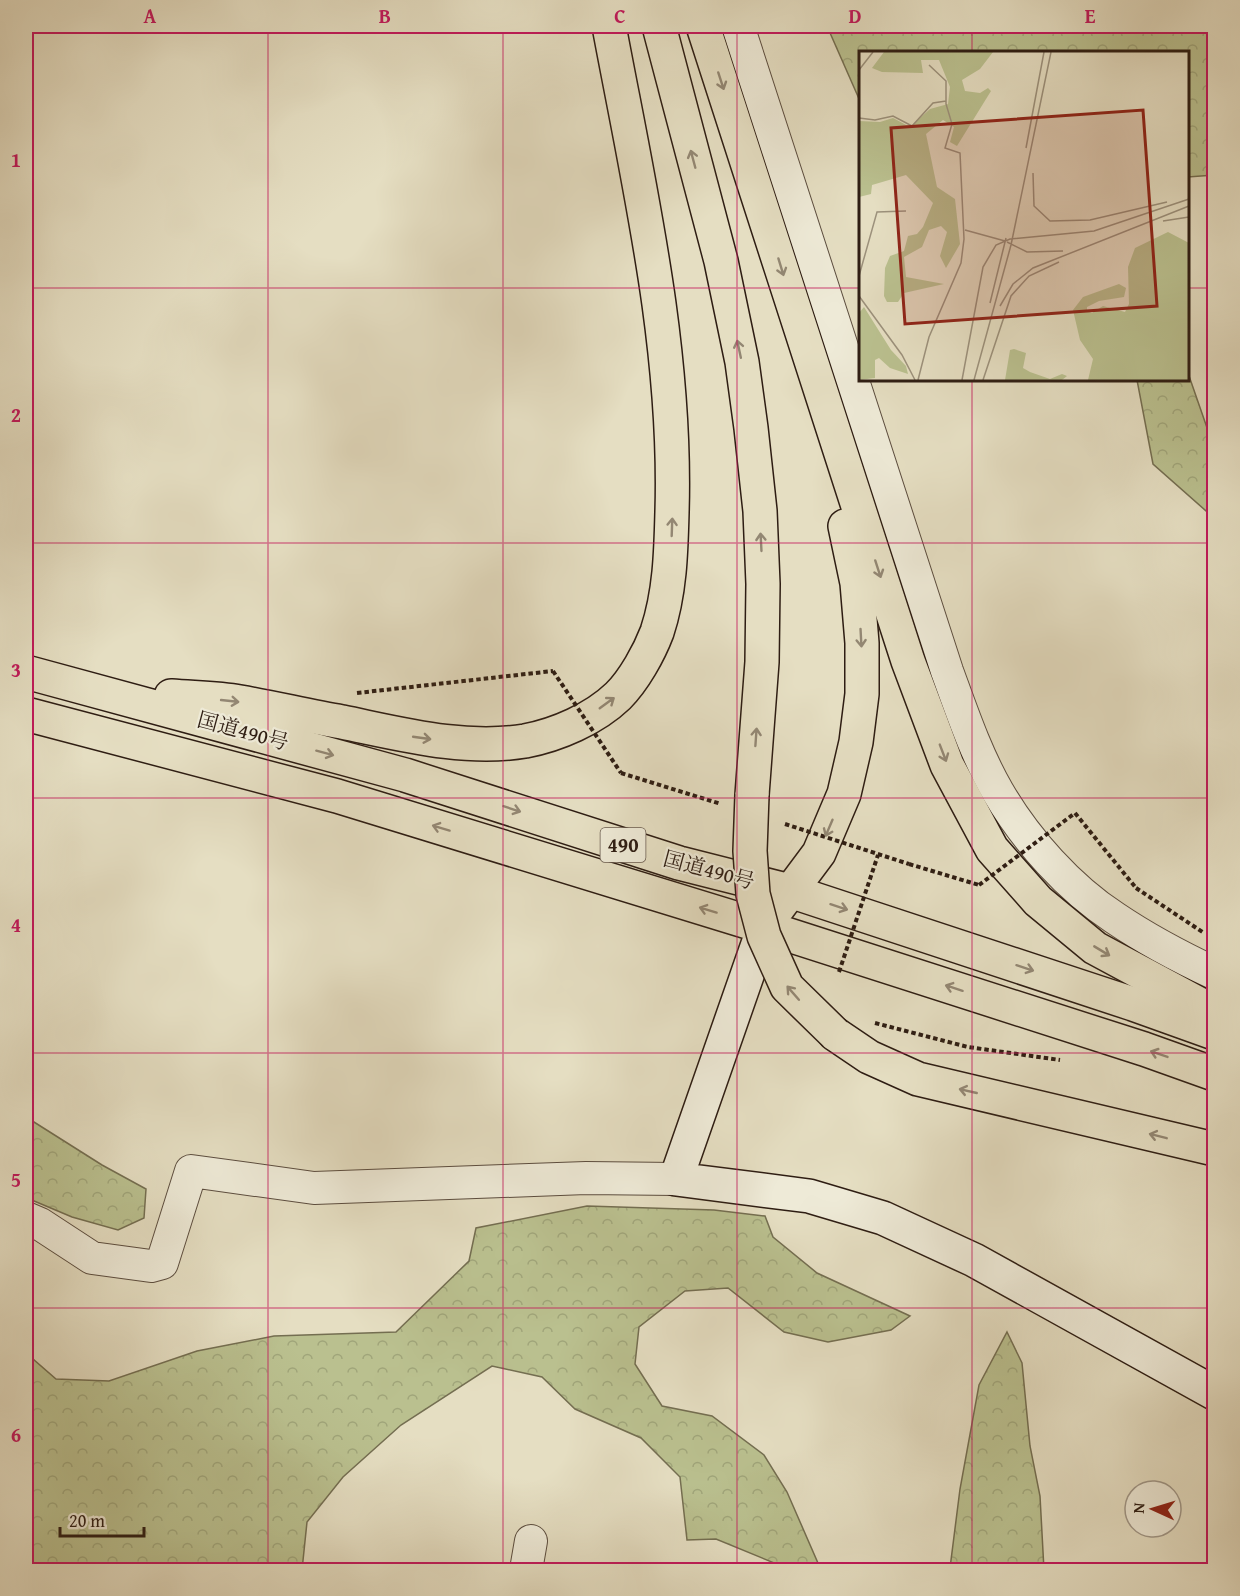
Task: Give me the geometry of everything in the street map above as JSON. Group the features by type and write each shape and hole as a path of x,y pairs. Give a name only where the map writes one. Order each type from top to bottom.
{"highway":[{"path":"88,689 237,702 418,737 501,744 556,732 589,717 617,696 636,671 656,634 666,600 671,553 673,474 669,382 654,269 609,26"},
{"path":"658,26 720,261 742,362 751,428 760,511 763,584 762,662 741,801 750,850 753,894 764,936 787,987 834,1034 868,1057 918,1079 1215,1149"},
{"path":"703,26 908,661 947,765 992,849 1038,901 1095,948 1215,1012"},
{"path":"764,927 819,853 844,794 856,742 862,694 862,644 857,583 802,334"},
{"name":"国道490号","path":"26,672 405,775 679,863 790,891 1122,1000 1215,1033"},
{"name":"国道490号","path":"26,714 337,796 764,927 1215,1074"}],"street":[{"path":"738,26 946,671 975,747 998,792 1030,840 1068,879 1114,918 1175,954 1215,973"},
{"path":"676,1179 764,927"},
{"path":"26,1218 40,1224 92,1258 151,1266 162,1263 191,1171 314,1188 586,1178 676,1179 809,1196 883,1218 974,1260 1215,1393"}],"path":[{"path":"356,693 553,670 621,773 741,801"},
{"path":"774,821 979,885 1075,813 1136,888 1205,933"},
{"path":"837,982 878,855"},
{"path":"866,1020 968,1047 1060,1060"}],"green space":[{"path":"827,26 1214,26 1214,175 1189,177 1189,51 859,51 859,99"},
{"path":"1189,376 1214,445 1214,518 1153,464 1137,381 1189,381"},
{"path":"26,1117 102,1165 146,1189 144,1218 118,1230 72,1217 27,1198 26,1200"},
{"path":"587,1206 714,1210 765,1216 773,1237 817,1273 910,1316 891,1330 828,1342 784,1332 728,1288 685,1291 639,1327 635,1364 662,1406 712,1416 764,1455 787,1492 821,1570 785,1570 784,1567 716,1539 687,1540 680,1477 641,1438 575,1409 542,1377 492,1366 401,1425 343,1477 307,1522 302,1570 26,1570 26,1353 56,1379 109,1381 197,1351 274,1336 396,1332 469,1261 476,1228"},
{"path":"1007,1332 1022,1363 1030,1446 1040,1496 1044,1570 929,1570 950,1568 960,1489 979,1385"}]}
